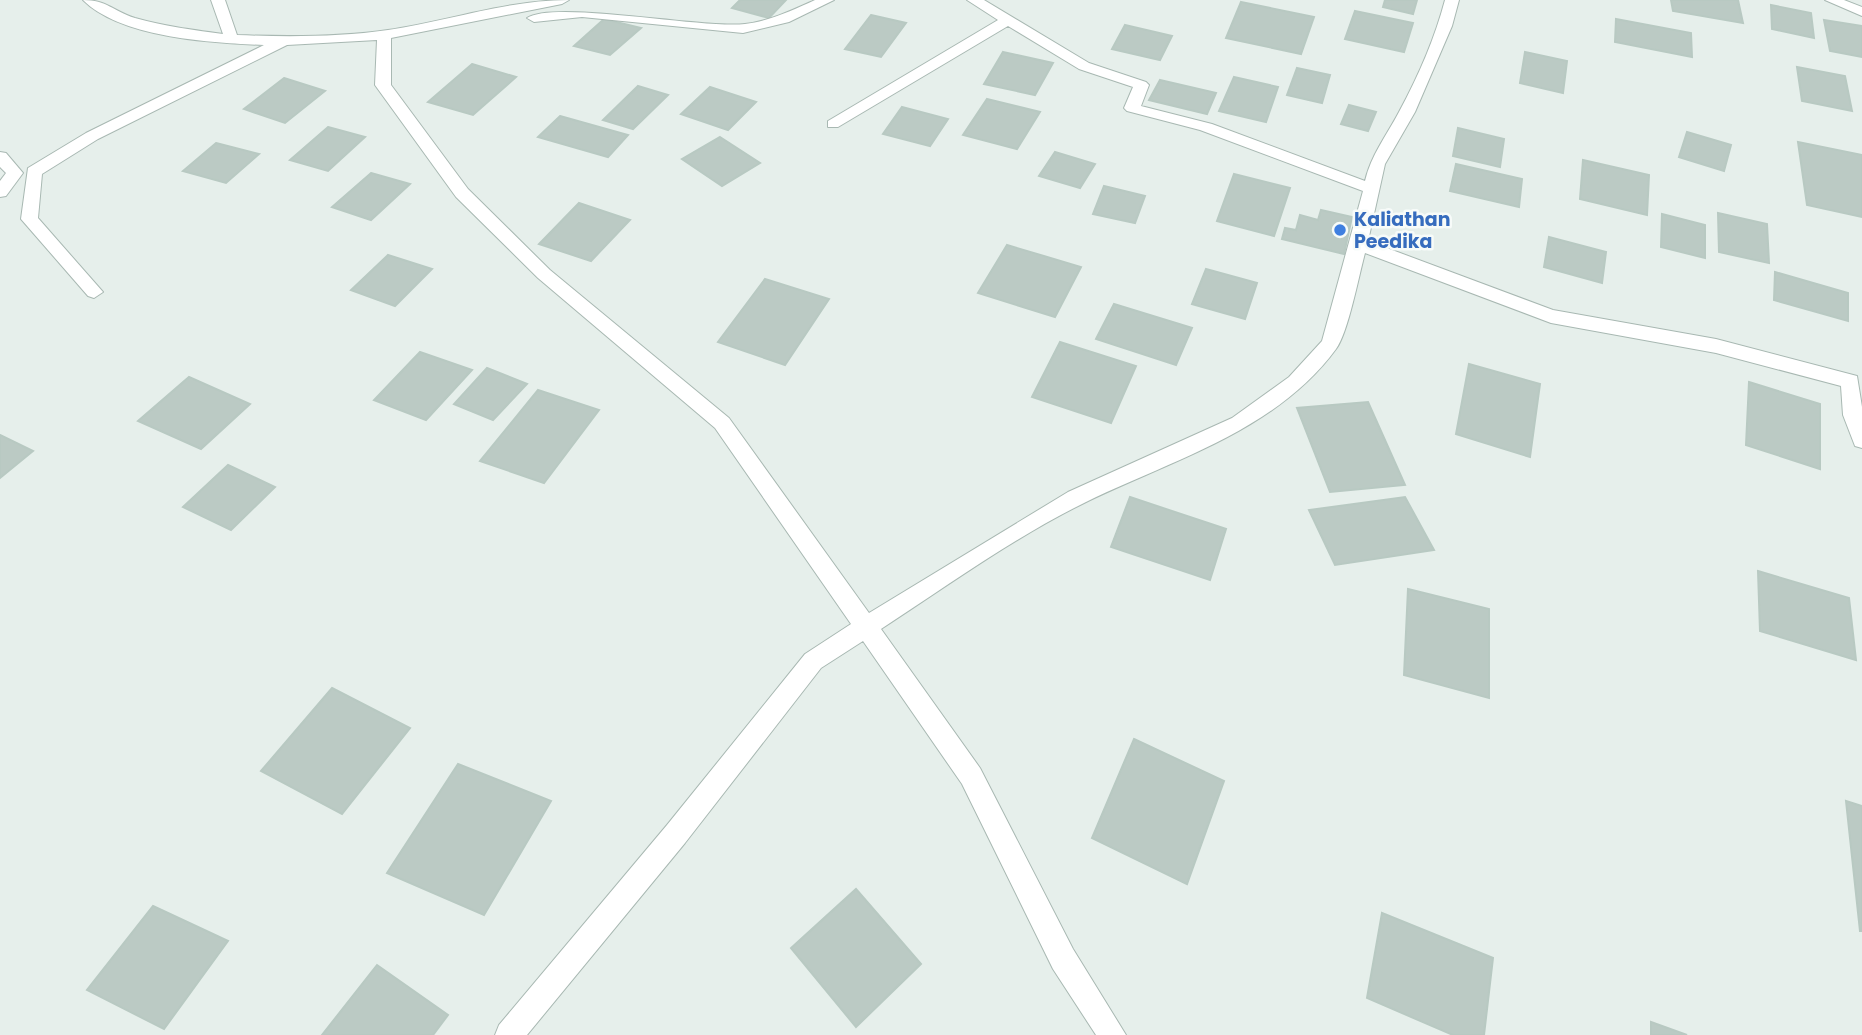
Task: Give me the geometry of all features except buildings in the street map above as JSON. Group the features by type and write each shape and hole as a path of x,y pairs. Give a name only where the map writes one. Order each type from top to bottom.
{"street":[{"path":"90,0 123,19 172,32 285,40 384,35 582,13 743,29 784,19 827,0"},
{"path":"218,0 231,37"},
{"path":"384,35 562,0"},
{"path":"974,0 1084,66 1140,85 1132,108 1206,127 1372,189"},
{"path":"509,1035 676,834 813,661 921,588 1075,498 1239,423 1296,382 1329,344 1359,244 1377,164 1407,112 1445,26 1452,0"},
{"path":"1832,0 1862,12"},
{"path":"833,124 1007,21"},
{"path":"384,35 383,85 462,193 544,274 722,423 971,776 1063,959 1112,1035"},
{"path":"94,292 29,219 34,172 92,136 285,40"},
{"path":"0,156 15,173 0,192"},
{"path":"1359,244 1551,316 1716,346 1850,381 1853,415 1862,440"}],"place":[{"name":"Kaliathan Peedika","path":"1340,230"}]}
